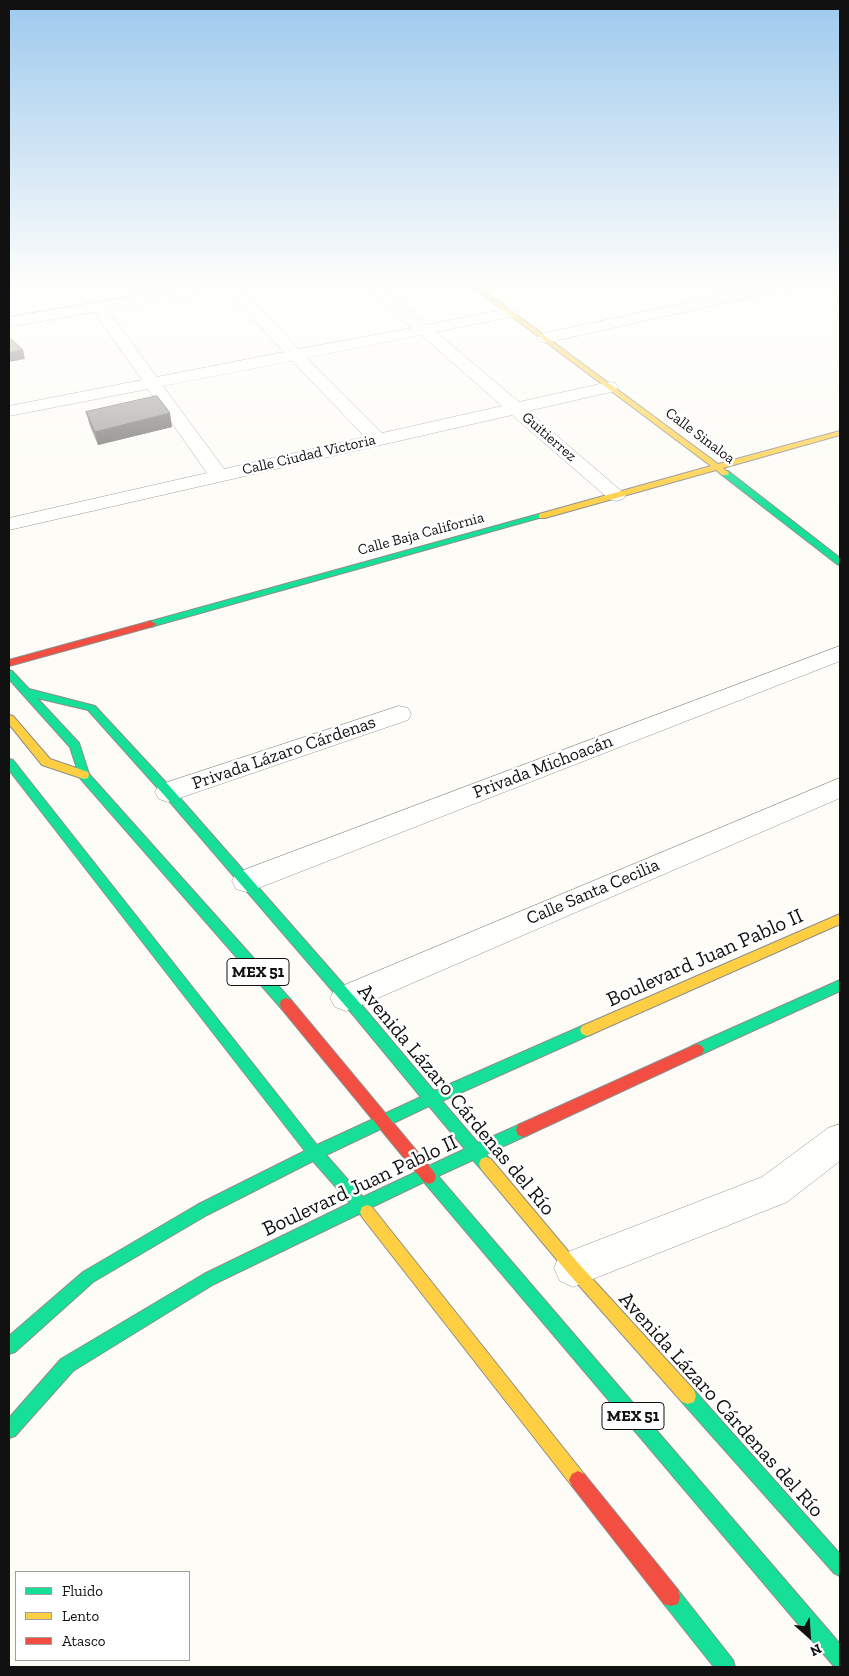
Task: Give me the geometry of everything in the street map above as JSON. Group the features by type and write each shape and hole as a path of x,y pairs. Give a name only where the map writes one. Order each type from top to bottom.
{"street":[{"path":"136,360 219,476"},
{"path":"9,411 275,360"},
{"path":"301,360 378,440"},
{"name":"Guitierrez","path":"460,360 616,495"},
{"name":"Calle Sinaloa","path":"574,360 840,562"},
{"name":"Calle Ciudad Victoria","path":"9,524 609,387"},
{"name":"Calle Baja California","path":"9,663 840,432"},
{"name":"Privada Michoacán","path":"246,881 840,653"},
{"name":"MEX 51","path":"9,673 75,746 84,775 292,1011 426,1174 840,1658"},
{"name":"Avenida Lázaro Cárdenas del Río","path":"24,691 91,708 246,881 573,1268 840,1567"},
{"name":"Privada Lázaro Cárdenas","path":"168,792 399,714"},
{"name":"MEX 51","path":"9,718 46,762 84,775"},
{"path":"9,763 315,1153 361,1206 726,1667"},
{"name":"Calle Santa Cecilia","path":"346,998 840,787"},
{"name":"Boulevard Juan Pablo II","path":"9,1346 88,1277 202,1210 315,1153 432,1099 840,919"},
{"name":"Boulevard Juan Pablo II","path":"9,1430 66,1365 209,1279 426,1174 840,985"},
{"path":"573,1268 774,1190 840,1140"}],"building":[{"path":"157,396 170,413 95,432 86,412"}],"traffic: fast":[{"path":"725,473 840,562"},
{"path":"151,624 542,516"},
{"path":"9,673 75,746 84,775 286,1004"},
{"path":"24,691 91,708 168,792 360,1013 486,1164"},
{"path":"9,763 315,1153 367,1212"},
{"path":"697,1050 840,985"},
{"path":"9,1346 88,1277 202,1210 315,1153 587,1030"},
{"path":"9,1430 67,1365 209,1279 426,1174 523,1130"},
{"path":"429,1177 840,1658"},
{"path":"688,1396 840,1567"},
{"path":"671,1597 726,1667"}],"traffic: slow":[{"path":"574,360 725,473"},
{"path":"542,516 840,433"},
{"path":"9,718 46,762 84,775"},
{"path":"587,1030 840,919"},
{"path":"486,1164 573,1268 688,1396"},
{"path":"367,1212 578,1480"}],"traffic: jam":[{"path":"9,663 151,624"},
{"path":"286,1004 429,1177"},
{"path":"523,1130 697,1050"},
{"path":"578,1480 671,1597"}]}
